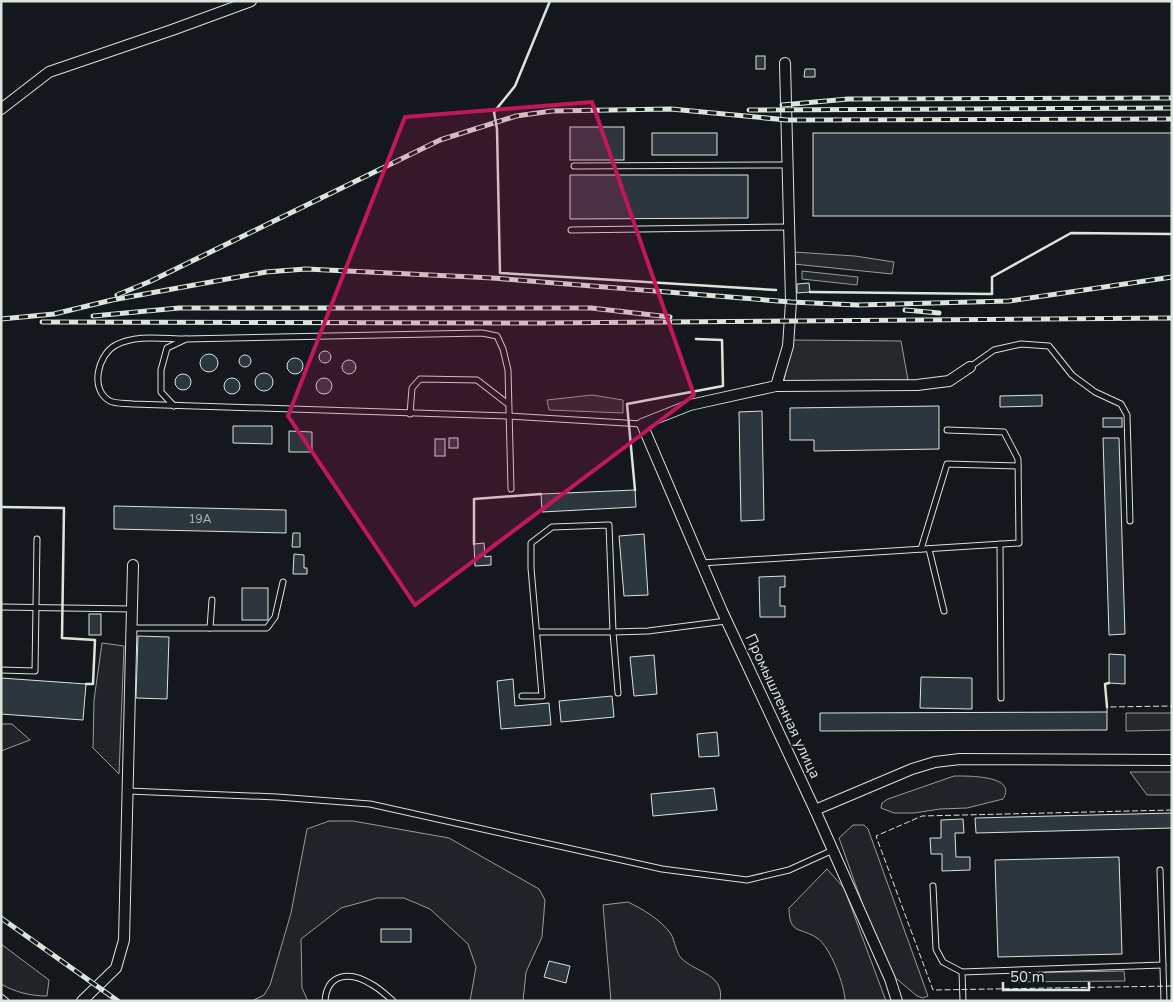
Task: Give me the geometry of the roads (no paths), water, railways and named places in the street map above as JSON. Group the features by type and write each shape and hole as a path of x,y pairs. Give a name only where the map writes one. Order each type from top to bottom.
{"street":[{"path":"1,109 49,72 251,1"},
{"path":"776,386 788,346 791,302 785,63"},
{"path":"642,424 690,405 776,386 917,385 949,381 970,367"},
{"name":"Промышленная улица","path":"642,424 726,621 815,810 890,979 897,1001"},
{"path":"82,1001 116,968 124,940 133,565"},
{"path":"815,810 912,769 935,762 960,759 1172,760"}],"lane":[{"path":"574,166 788,165"},
{"path":"572,230 789,227"},
{"path":"511,490 508,416 508,370 503,349 497,336 482,333 186,339 146,338 127,340 114,346 106,353 98,372 101,393 110,401 174,406 508,416 642,424"},
{"path":"174,406 161,392 161,370 167,348 186,339"},
{"path":"970,367 994,350 1021,344 1049,346 1072,375 1095,392 1121,404 1127,415 1130,521"},
{"path":"410,414 412,388 420,379 477,380 508,404"},
{"path":"701,563 1019,543 1018,458 1004,432 947,430"},
{"path":"921,549 947,464 1018,466"},
{"path":"522,696 542,696 531,568 531,543 552,526 609,525 613,632 618,692"},
{"path":"1,670 35,671 37,539"},
{"path":"1000,544 1001,698"},
{"path":"929,548 944,611"},
{"path":"132,628 267,628 275,617 283,582"},
{"path":"210,628 212,600"},
{"path":"1,607 132,609"},
{"path":"537,632 648,631 726,621"},
{"path":"128,791 277,797 370,804 662,869 747,880 789,870 833,850"},
{"path":"1160,870 1164,1001"},
{"path":"933,886 936,949 943,962 962,972 1163,965"},
{"path":"962,972 963,1001"},
{"path":"324,1001 325,991 331,981 338,978 355,976 371,984 393,1001"},
{"path":"1,997 6,1001"}],"railway":[{"path":"782,105 848,99 1172,98"},
{"path":"749,110 1172,108"},
{"path":"117,295 151,281 440,140 516,116 552,111 671,109 787,120 1172,119"},
{"path":"1,319 54,314 112,300 266,272 306,269 493,278 791,302 858,305 1009,301 1172,277"},
{"path":"93,316 179,308 591,308 670,317"},
{"path":"905,310 939,313"},
{"path":"42,322 538,323 1172,318"},
{"path":"1,918 118,1001"}]}
